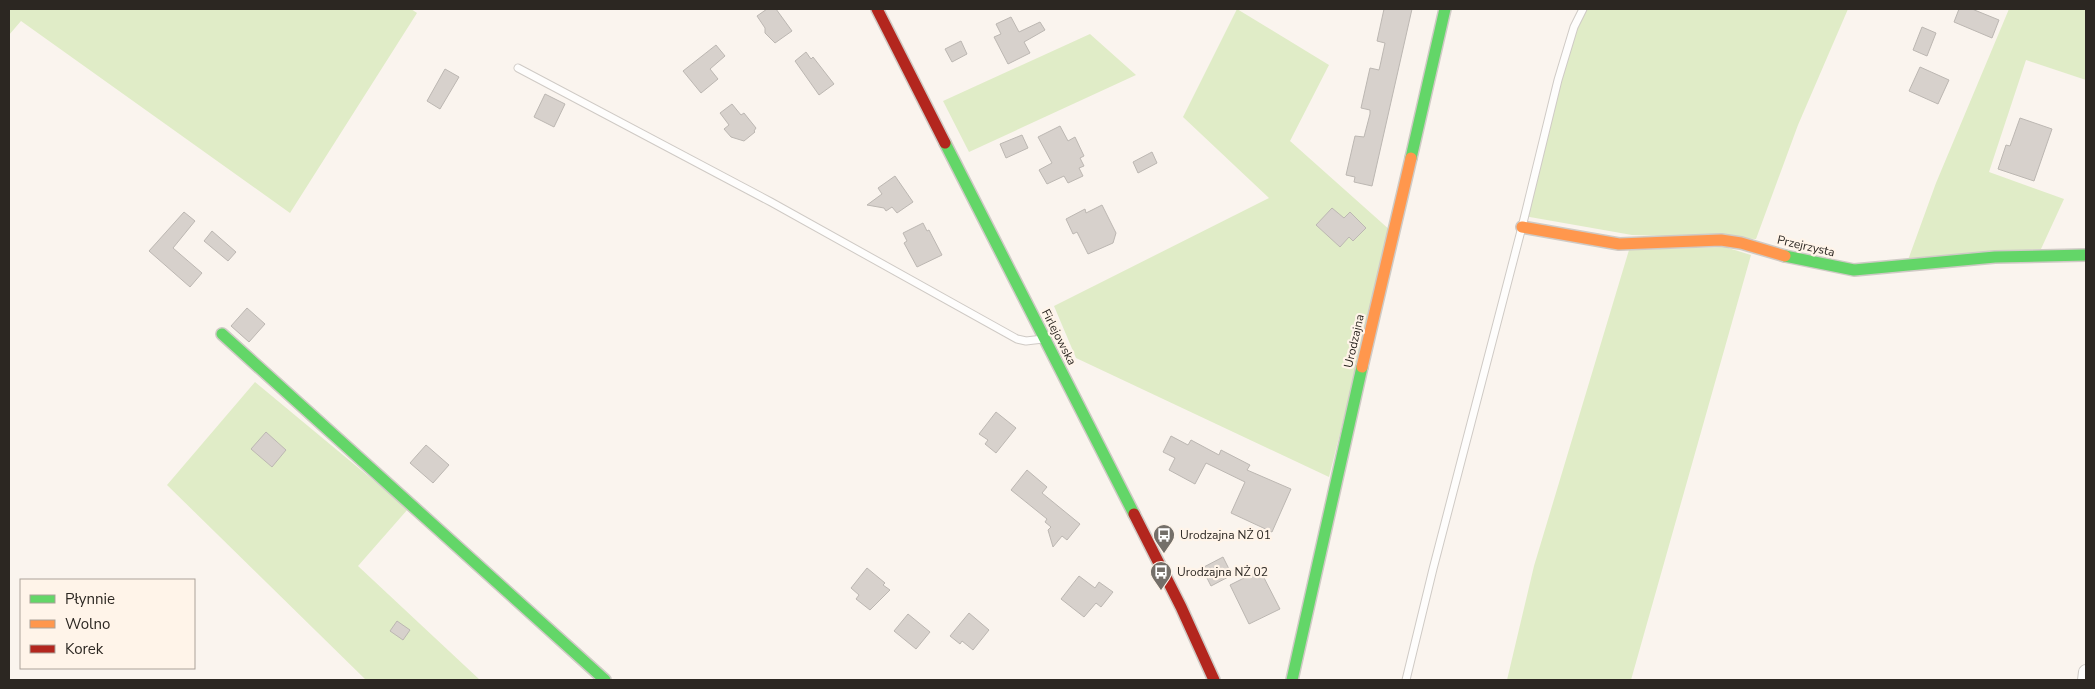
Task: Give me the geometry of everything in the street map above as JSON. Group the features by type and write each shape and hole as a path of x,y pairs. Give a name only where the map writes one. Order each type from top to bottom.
{"street":[{"name":"Firlejowska","path":"877,9 1181,607 1214,680"},
{"name":"Urodzajna","path":"1292,680 1310,598 1328,532 1338,472 1445,9"},
{"name":"Przejrzysta","path":"1522,227 1619,244 1721,240 1741,243 1794,259 1854,270 1995,258 2086,255"},
{"path":"222,334 605,680"},
{"path":"2084,680 2086,672"}],"lane":[{"path":"1406,680 1435,559 1522,227 1558,80 1574,27 1583,9"},
{"path":"518,68 772,202 1017,339 1035,341 1045,339"}],"green space":[{"path":"9,9 411,9 417,13 290,213 21,21 9,35"},
{"path":"1237,9 1329,65 1290,141 1391,231 1329,477 1076,358 1054,306 1269,198 1183,117"},
{"path":"1584,9 1848,9 1798,125 1756,239 1632,235 1524,216 1558,80"},
{"path":"2009,9 2086,9 2086,80 2026,60 1989,172 2064,199 2041,249 1908,260 1936,183"},
{"path":"1090,34 1136,75 969,152 943,101"},
{"path":"1725,247 1751,255 1631,680 1507,680 1534,566 1629,250"},
{"path":"255,382 408,509 358,566 480,680 366,680 167,485"}],"building":[{"path":"767,9 776,9 792,31 775,43 765,33 765,28 757,16"},
{"path":"1384,9 1412,9 1372,186 1354,182 1355,177 1346,175 1355,136 1364,137 1370,114 1370,110 1361,108 1370,68 1379,70 1380,66 1385,43 1377,41"},
{"path":"1959,9 1972,9 1999,20 1992,38 1954,22"},
{"path":"1011,17 1019,32 1040,22 1045,30 1024,42 1030,53 1008,64 994,37 1001,34 996,24"},
{"path":"1922,27 1936,33 1927,56 1913,50"},
{"path":"961,41 967,54 952,62 945,49"},
{"path":"716,45 725,56 710,69 718,79 701,93 683,71"},
{"path":"806,52 811,59 813,57 834,84 819,95 795,61"},
{"path":"1920,67 1949,80 1938,104 1909,91"},
{"path":"445,69 459,77 440,109 427,101"},
{"path":"545,94 565,104 554,127 534,117"},
{"path":"732,104 741,115 744,113 756,128 755,132 744,141 731,137 724,129 729,125 720,113"},
{"path":"2020,118 2052,129 2034,181 1998,169 2006,145 2010,146"},
{"path":"1060,126 1068,141 1075,137 1084,156 1080,158 1084,166 1079,168 1083,176 1068,183 1064,176 1047,184 1039,170 1052,163 1038,137"},
{"path":"1022,135 1028,148 1006,158 1000,144"},
{"path":"1152,152 1157,163 1138,173 1133,162"},
{"path":"895,176 913,202 897,213 892,207 886,211 884,208 867,205 882,194 878,188"},
{"path":"1102,205 1116,233 1113,243 1088,254 1077,232 1073,234 1066,219 1085,209 1086,213"},
{"path":"1332,208 1344,218 1350,212 1366,228 1353,241 1349,237 1340,247 1316,225"},
{"path":"184,212 195,221 173,248 202,273 190,287 149,251"},
{"path":"923,223 927,231 929,230 942,255 917,267 904,243 907,241 903,233"},
{"path":"212,231 236,252 228,261 204,241"},
{"path":"247,308 265,324 249,342 231,326"},
{"path":"996,412 1016,428 996,453 985,444 988,440 979,434"},
{"path":"266,432 286,450 272,467 251,449"},
{"path":"1171,436 1188,445 1191,440 1219,455 1221,450 1250,465 1247,470 1291,489 1272,532 1231,513 1245,482 1206,463 1195,484 1169,470 1175,458 1163,452"},
{"path":"426,445 449,465 433,483 410,463"},
{"path":"1027,470 1047,487 1042,493 1080,524 1067,540 1062,536 1053,547 1048,530 1051,527 1045,522 1047,519 1011,490"},
{"path":"1223,557 1232,575 1211,586 1202,568"},
{"path":"867,568 885,583 883,585 890,590 870,610 856,599 859,595 851,588"},
{"path":"1260,570 1280,609 1249,624 1230,585"},
{"path":"1079,576 1095,588 1099,582 1113,592 1101,607 1096,603 1084,617 1061,599"},
{"path":"969,613 989,630 973,650 962,641 960,644 950,636"},
{"path":"908,614 930,632 916,649 894,631"},
{"path":"397,621 410,630 403,640 390,631"}],"traffic: fast":[{"path":"1411,158 1445,9"},
{"path":"945,143 1134,514"},
{"path":"1785,256 1854,270 1995,257 2086,255"},
{"path":"222,334 605,680"},
{"path":"1292,680 1362,367"}],"traffic: slow":[{"path":"1362,367 1411,158"},
{"path":"1522,227 1619,244 1721,240 1741,243 1785,256"}],"traffic: jam":[{"path":"877,9 945,143"},
{"path":"1134,514 1181,607 1214,680"}],"place":[{"name":"Urodzajna NŻ 01","path":"1164,554"},
{"name":"Urodzajna NŻ 02","path":"1161,591"}]}
